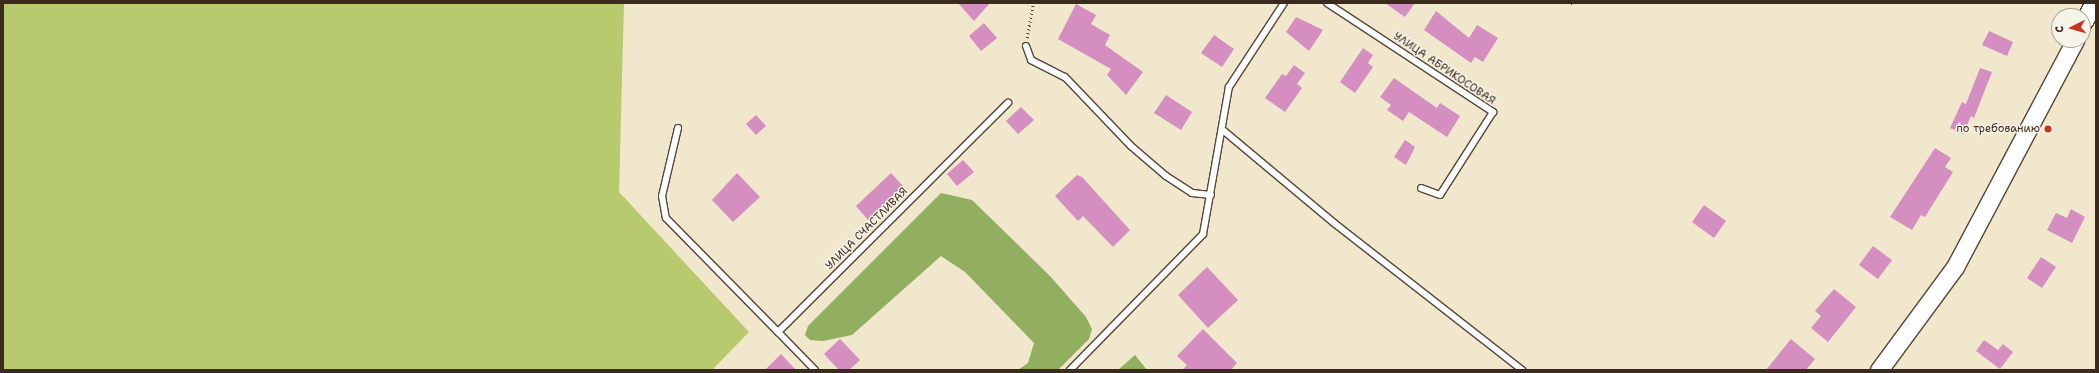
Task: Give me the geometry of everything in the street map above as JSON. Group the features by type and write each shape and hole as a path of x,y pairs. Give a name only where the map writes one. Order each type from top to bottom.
{"main road":[{"path":"1879,370 1955,267 2071,48"}],"lane":[{"path":"1070,370 1196,245 1208,224 1211,195 1224,131 1229,87 1284,3"},
{"name":"УЛИЦА АБРИКОСОВАЯ","path":"1326,3 1493,112 1440,195 1421,188"},
{"path":"1026,46 1029,58 1068,81 1131,146 1166,176 1192,193 1211,195"},
{"name":"УЛИЦА СЧАСТЛИВАЯ","path":"778,332 1008,103"},
{"path":"678,128 662,196 666,218 815,370"},
{"path":"1224,131 1334,223 1522,370"}],"path":[{"path":"1026,46 1034,3"}],"green space":[{"path":"3,3 624,3 619,192 749,332 712,370 3,370"},
{"path":"941,193 972,200 1050,276 1086,317 1092,329 1089,339 1058,370 1018,370 1028,363 1034,343 965,272 941,256 852,335 823,341 810,340 805,335 808,326"},
{"path":"1135,355 1147,370 1118,370"}],"building":[{"path":"958,3 990,3 974,21"},
{"path":"1385,3 1415,3 1405,17"},
{"path":"1076,4 1096,15 1091,24 1110,35 1105,45 1143,72 1126,95 1107,75 1111,69 1058,39"},
{"path":"1436,11 1469,38 1477,25 1498,38 1483,62 1475,57 1471,63 1424,30"},
{"path":"1296,17 1323,30 1309,51 1286,32"},
{"path":"984,23 997,38 981,51 969,36"},
{"path":"1989,31 2013,42 2007,56 1982,45"},
{"path":"1214,35 1234,49 1222,67 1201,53"},
{"path":"1363,48 1373,55 1368,63 1373,67 1355,93 1340,82"},
{"path":"1294,65 1305,73 1297,84 1302,88 1285,112 1265,98 1282,74 1286,76"},
{"path":"1980,68 1992,72 1974,118 1971,116 1963,134 1950,128 1962,102 1966,104"},
{"path":"1394,78 1437,108 1440,103 1460,116 1447,137 1409,112 1403,121 1387,110 1391,105 1380,97"},
{"path":"1166,95 1192,112 1181,130 1154,113"},
{"path":"1021,107 1034,120 1018,134 1006,121"},
{"path":"756,115 766,126 756,135 746,124"},
{"path":"1405,140 1415,147 1406,165 1394,157"},
{"path":"1935,148 1951,158 1945,167 1953,172 1925,217 1921,215 1912,230 1890,217"},
{"path":"963,160 974,172 957,186 947,174"},
{"path":"737,173 760,197 733,222 712,200"},
{"path":"891,173 903,186 868,220 856,206"},
{"path":"1077,175 1082,177 1130,230 1113,247 1083,216 1078,221 1055,196"},
{"path":"1704,205 1726,221 1714,238 1692,222"},
{"path":"2071,209 2085,217 2072,243 2047,230 2056,213 2067,218"},
{"path":"1873,246 1892,260 1878,279 1859,265"},
{"path":"2041,257 2056,267 2042,288 2027,278"},
{"path":"1207,267 1238,300 1208,328 1178,295"},
{"path":"1834,289 1856,307 1828,342 1811,328 1821,316 1815,311"},
{"path":"1203,329 1237,363 1231,370 1182,370 1187,365 1177,356"},
{"path":"840,339 860,360 849,370 839,370 824,354"},
{"path":"1791,339 1815,359 1806,370 1766,370"},
{"path":"1984,340 1998,350 2003,344 2013,352 2000,369 1976,351"},
{"path":"781,354 796,370 765,370"}],"place":[{"name":"по требованию","path":"2048,129"}]}
